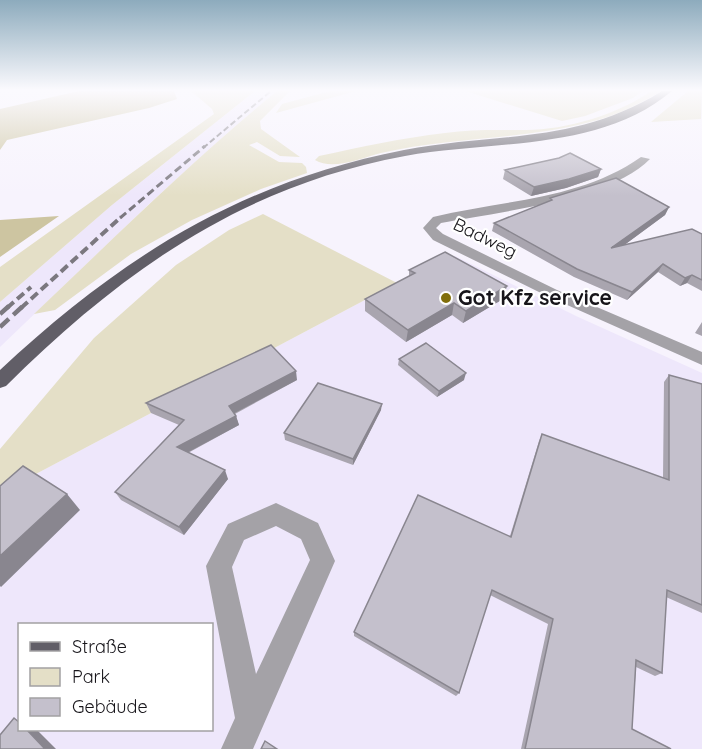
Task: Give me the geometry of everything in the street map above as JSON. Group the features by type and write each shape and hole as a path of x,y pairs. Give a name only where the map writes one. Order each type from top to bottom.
{"main road":[{"path":"0,381 60,324 114,279 189,231 258,196 324,172 384,157 444,146 545,135 590,126"}],"street":[{"name":"Badweg","path":"645,159 601,184 538,200 437,220 429,228 438,237 552,293 702,359"},
{"path":"237,749 251,721 323,561 310,531 276,514 237,532 219,566 251,721"}],"shaded area":[{"path":"0,126 69,126 7,140 0,150"},
{"path":"211,126 235,126 149,204 0,347 0,302 112,205"},
{"path":"59,216 0,257 0,220"},
{"path":"455,256 576,316 702,373 702,749 0,749 0,493 397,283"}],"green space":[{"path":"197,126 211,126 112,205 0,302 0,267"},
{"path":"236,126 261,126 261,129 300,157 280,156 257,142 249,145 279,162 302,163 307,173 261,189 192,220 131,254 55,310 34,314 124,228"},
{"path":"573,126 407,148 339,164 322,163 315,160 319,156 429,135 475,130 526,130"},
{"path":"263,214 397,283 0,493 0,449 94,338 176,265 229,230"}],"building":[{"path":"570,153 601,169 534,187 505,170 559,158"},
{"path":"616,178 669,207 611,248 692,229 702,234 702,280 692,275 685,278 663,264 632,292 577,269 494,223 552,200 550,198"},
{"name":"Got Kfz service","path":"445,252 507,286 466,311 454,303 408,330 365,299 415,273 409,270"},
{"path":"426,343 466,373 439,391 399,359"},
{"path":"271,345 296,371 229,406 236,416 177,447 225,470 179,527 115,492 184,420 146,403"},
{"path":"669,375 702,384 702,605 667,590 662,673 636,660 632,729 671,749 525,749 553,619 492,590 459,693 354,632 418,495 511,537 542,434 669,480"},
{"path":"318,383 382,404 353,459 284,433"},
{"path":"23,466 67,494 0,556 0,486"},
{"path":"14,718 18,721 18,731 28,731 45,749 0,749 0,735"},
{"path":"265,741 277,749 261,749"}],"railway":[{"path":"203,148 229,126"},
{"path":"120,218 205,146"},
{"path":"21,308 121,217"},
{"path":"7,308 31,287"},
{"path":"0,314 9,306"},
{"path":"0,327 23,306"}],"place":[{"name":"Got Kfz service","path":"446,298"}]}
